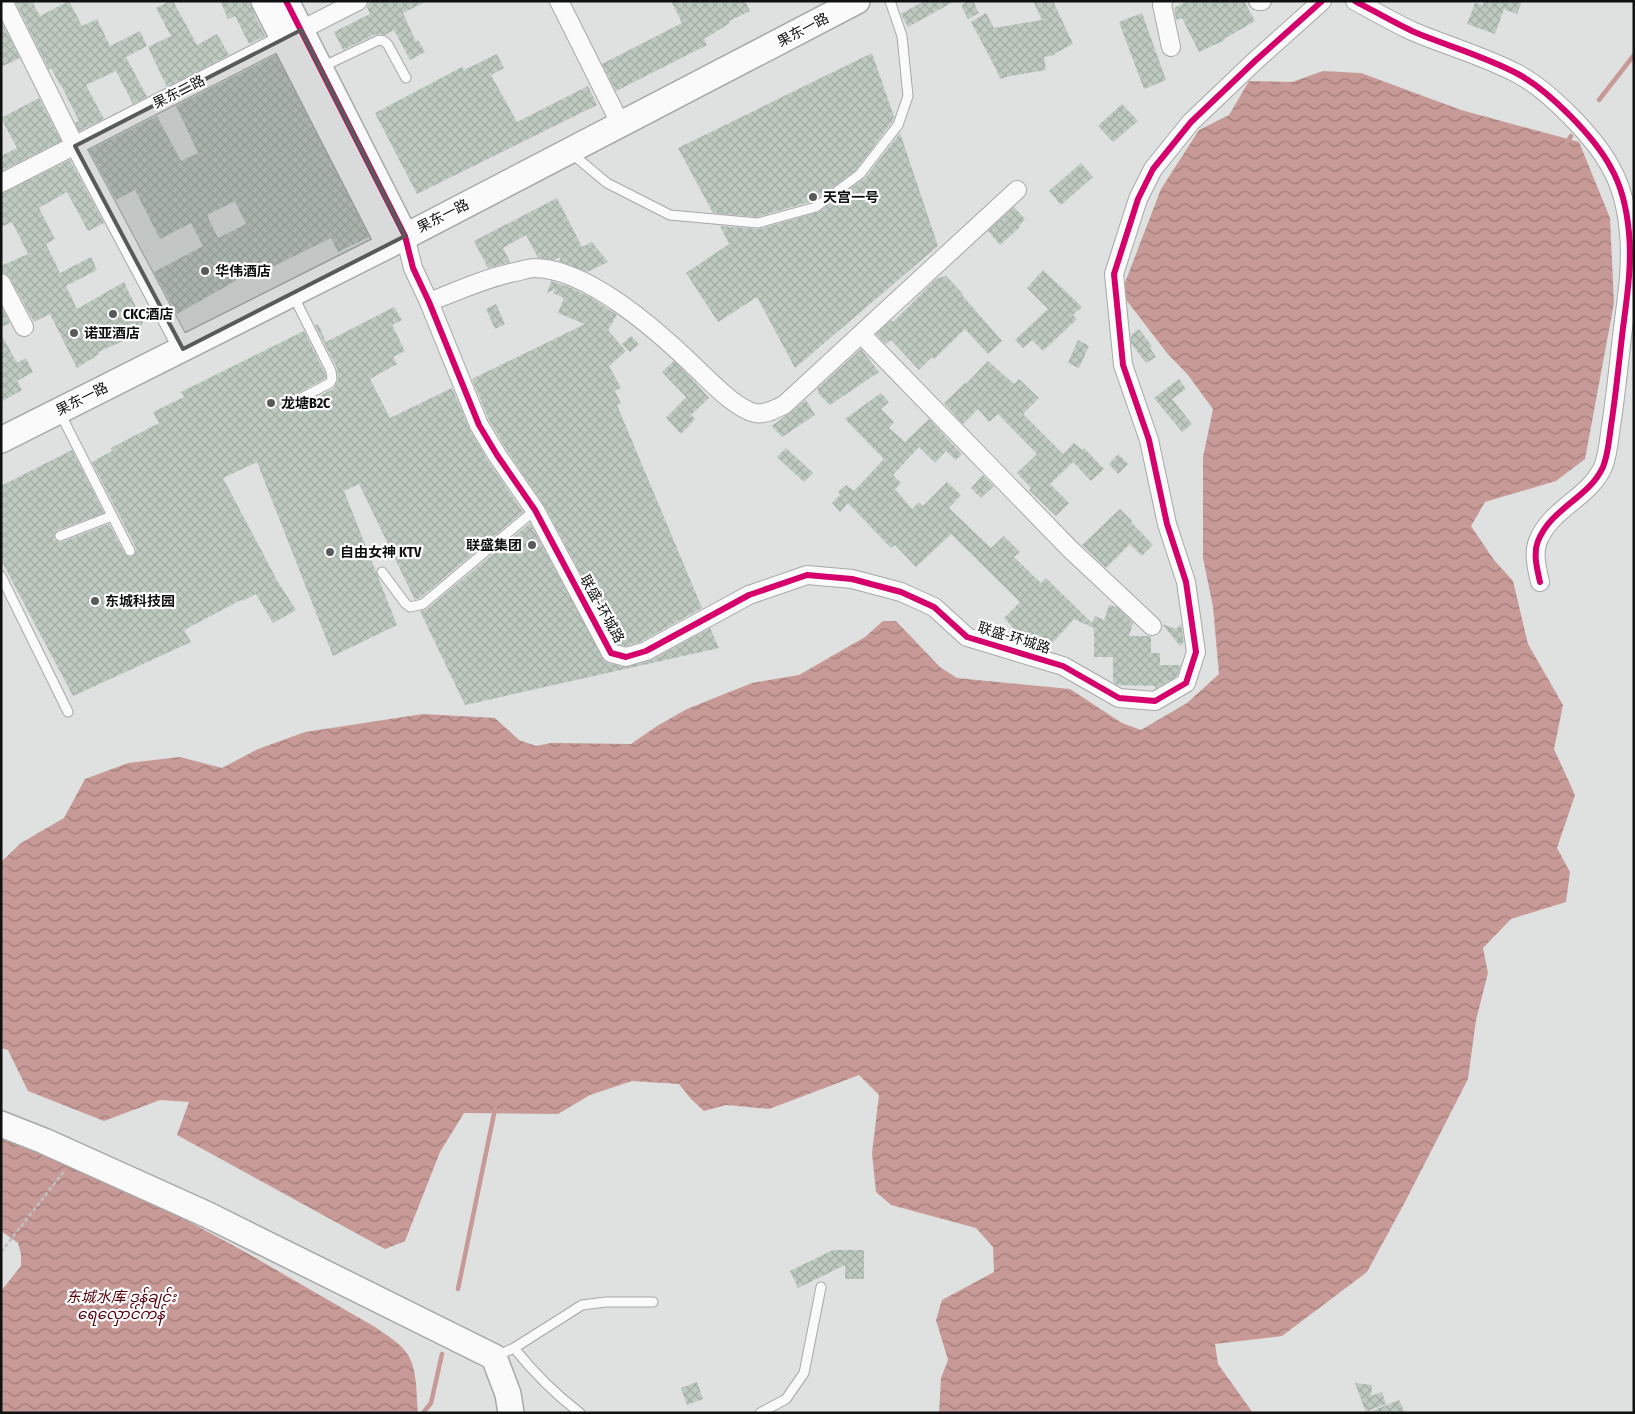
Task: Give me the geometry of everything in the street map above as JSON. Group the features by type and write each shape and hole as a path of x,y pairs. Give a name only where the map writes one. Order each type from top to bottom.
{"street":[{"path":"4,1 75,146 183,349"},
{"path":"264,1 320,68 338,125"},
{"path":"286,1 292,35 397,240"},
{"name":"果东二路","path":"1,183 358,1"},
{"path":"559,1 621,125"},
{"name":"果东一路","path":"1,440 621,125 829,8 857,1"},
{"path":"1164,1 1162,5 1171,46"},
{"name":"联盛-环城路","path":"397,240 429,302 479,425 535,510 611,653 626,657 646,651 749,595 807,575 852,579 901,592 934,607 967,637 1063,666 1119,698 1155,701 1186,683 1196,652 1186,582 1167,524 1149,440 1123,365 1114,274 1138,199 1153,169 1191,122 1322,1"},
{"path":"1355,1 1413,31 1482,58 1519,75 1546,93 1593,142 1611,167 1619,187 1626,211 1630,271 1606,459 1600,475 1590,488 1560,512 1538,541 1536,560 1540,582"},
{"path":"429,302 482,282 533,268 553,271 575,278 614,300 643,322 732,400 743,408 758,414 772,411 784,405 1017,190"},
{"path":"1,283 24,327"},
{"path":"862,335 1070,548 1152,626"},
{"path":"1,1124 77,1155 504,1352 511,1413"}],"lane":[{"path":"569,152 607,183 670,215 758,223 816,207 860,174 898,126 908,96 902,36 890,1"},
{"path":"320,68 379,40 384,41 406,78"},
{"path":"288,405 330,383 332,378 331,371 292,293"},
{"path":"59,411 130,551"},
{"path":"382,572 410,607 423,604 535,510"},
{"path":"60,536 112,516"},
{"path":"1,576 68,712"},
{"path":"760,1413 786,1399 804,1373 821,1287"},
{"path":"580,1413 556,1394 529,1367 504,1352 582,1305 606,1302 654,1302"}],"path":[{"path":"1,1252 77,1155"}],"highlighted area":[{"path":"301,30 405,236 183,349 75,146"}],"water":[{"path":"1323,71 1361,73 1461,110 1579,142 1610,218 1614,303 1585,459 1556,481 1485,502 1471,526 1494,560 1513,581 1528,644 1563,705 1554,749 1575,795 1557,848 1570,872 1566,902 1511,919 1483,948 1488,973 1476,1020 1468,1079 1367,1272 1282,1336 1215,1344 1218,1364 1253,1413 939,1413 941,1378 948,1360 936,1320 942,1300 994,1272 993,1247 976,1228 891,1205 876,1192 872,1153 879,1095 859,1075 769,1109 726,1105 704,1111 679,1084 632,1081 590,1095 558,1114 464,1113 440,1152 405,1241 385,1249 177,1135 189,1102 160,1100 104,1121 28,1091 8,1050 1,1048 1,862 21,843 64,818 85,779 128,763 180,757 222,768 258,749 305,732 423,714 495,718 519,740 536,746 551,743 631,744 687,709 752,683 799,675 865,637 883,621 896,621 940,667 957,678 1070,689 1122,723 1141,730 1187,703 1219,674 1213,607 1203,558 1203,457 1213,409 1188,375 1167,353 1121,293 1161,189 1199,130 1229,115 1249,81 1292,82"},
{"name":"东城水库 ဒွန်ချင်း ရေလှောင်ကန်","path":"1,1139 114,1181 247,1253 375,1327 401,1347 411,1361 414,1368 418,1413 1,1413 1,1291 21,1266 21,1254 18,1243 1,1231"}],"building":[{"path":"15,1 32,1 40,16 69,1 82,26 97,19 110,46 140,31 147,46 126,57 147,97 133,104 116,71 86,85 104,119 79,131 75,123 79,121 51,68 49,70"},
{"path":"173,1 197,45 217,34 229,55 167,87 148,47 171,36 156,8"},
{"path":"220,1 250,1 265,36 249,44 235,16 228,19"},
{"path":"369,1 427,1 403,13 416,42 418,40 425,52 410,60 394,30 385,35 376,34 343,50 334,32 370,14 367,7"},
{"path":"671,1 745,1 750,11 729,21 730,23 704,39 707,45 616,91 602,64 682,23"},
{"path":"924,1 955,1 908,27 901,14"},
{"path":"968,1 973,1 979,13 968,19 961,5"},
{"path":"1033,1 1053,1 1073,44 1055,55 1044,57 1046,70 1000,79 971,22 986,13 994,28 1042,20"},
{"path":"1187,1 1244,1 1255,21 1225,40 1199,52 1182,18 1176,20 1174,8"},
{"path":"1484,1 1522,1 1517,14 1504,9 1495,34 1467,24 1475,3 1483,5"},
{"path":"1142,13 1166,80 1144,89 1119,22"},
{"path":"1,21 20,58 1,67"},
{"path":"872,53 894,117 856,170 813,201 757,217 713,213 678,148"},
{"path":"497,54 504,68 491,75 517,122 588,86 597,105 417,194 375,113 462,67 464,70"},
{"path":"276,55 369,237 338,252 331,238 270,268 267,263 177,314 154,272 203,246 191,223 160,239 135,190 116,200 89,150 157,116 181,161 198,153 176,106","holes":["235,201 246,224 218,238 207,215"]},
{"path":"39,98 61,141 1,171 1,156 17,148 1,118"},
{"path":"1122,104 1138,121 1113,142 1098,126"},
{"path":"900,133 938,246 795,368 757,297 718,322 686,273 729,244 720,226 759,229 819,212 865,178"},
{"path":"70,160 104,223 88,231 67,192 39,208 55,239 46,244 60,273 91,257 97,270 66,286 77,309 124,282 143,322 139,334 98,352 99,354 77,368 50,314 34,322 10,278 1,272 1,266 28,254 12,222 1,227 1,194"},
{"path":"1081,163 1093,177 1061,205 1049,191"},
{"path":"557,198 582,247 592,242 608,262 587,272 559,261 561,257 554,260 538,258 526,235 503,248 510,262 488,268 474,241"},
{"path":"1014,207 1025,219 1020,227 1000,245 988,231"},
{"path":"1043,270 1082,307 1073,315 1077,319 1043,351 1032,340 1023,348 1015,340 1048,309 1027,288"},
{"path":"946,276 1002,341 988,354 965,329 934,359 932,357 919,370 891,340 885,344 876,334 891,320 893,322 936,279"},
{"path":"551,281 572,288 617,315 608,330 626,351 609,366 621,388 615,391 621,403 617,405 702,608 642,641 626,646 618,644 544,505 489,420 472,379 585,324 558,313 564,298 553,293 555,289 547,293"},
{"path":"496,304 505,324 495,329 486,309"},
{"path":"1,306 10,323 1,327"},
{"path":"394,307 402,320 392,325 405,351 393,357 397,364 370,379 390,418 452,388 470,430 488,461 523,512 420,598 415,600 359,484 344,491 397,625 333,656 257,462 223,478 278,582 296,610 273,623 256,594 184,630 191,642 73,696 1,560 1,486 72,450 104,513 58,530 54,535 54,539 62,542 109,524 125,554 132,557 135,554 136,548 92,462 112,451 111,448 159,423 153,412 184,397 181,392 304,331 326,378 283,401 283,408 291,411 333,389 338,381 337,368 315,325 318,324 326,342"},
{"path":"1139,329 1152,346 1150,348 1156,357 1146,363 1131,343 1131,335"},
{"path":"1,334 17,363 26,358 33,372 17,381 22,390 1,402"},
{"path":"631,336 639,344 630,352 622,344"},
{"path":"1078,340 1089,346 1079,368 1068,363"},
{"path":"861,349 879,372 830,405 818,393 817,389"},
{"path":"674,361 709,398 691,415 695,419 681,434 666,418 686,397 662,372"},
{"path":"988,361 1014,384 1019,379 1039,398 1023,414 1063,454 1074,443 1082,450 1084,448 1104,469 1091,481 1073,462 1050,484 1069,503 1056,516 1029,490 1031,488 1017,473 1037,454 998,414 989,422 978,409 963,424 944,403"},
{"path":"1179,379 1186,389 1172,399 1192,424 1182,432 1154,398"},
{"path":"881,393 889,402 881,409 894,422 889,428 905,442 929,419 962,454 956,460 946,451 935,463 919,447 893,475 901,483 895,489 912,509 919,502 923,506 947,482 961,495 949,508 991,548 1004,536 1020,552 1014,557 1041,583 1046,578 1092,623 1095,616 1104,620 1109,605 1117,607 1133,623 1129,636 1151,636 1151,653 1160,653 1160,665 1181,665 1177,676 1155,689 1155,686 1117,685 1113,682 1113,657 1094,657 1094,628 1074,619 1046,650 1029,645 1004,618 1020,602 951,534 916,567 895,545 891,548 848,503 840,512 832,503 840,495 838,492 846,485 854,491 884,459 845,419"},
{"path":"806,400 815,415 782,437 772,426"},
{"path":"786,448 813,473 804,482 777,457"},
{"path":"1118,454 1128,464 1118,474 1109,464"},
{"path":"983,475 994,486 981,498 971,488"},
{"path":"1120,509 1153,545 1142,556 1130,544 1106,568 1082,545"},
{"path":"530,523 605,662 624,667 649,661 710,628 719,648 465,705 420,611 427,609"},
{"path":"1162,624 1176,629 1181,624 1184,642 1180,646"},
{"path":"833,1250 864,1250 864,1279 845,1279 845,1265 798,1288 790,1271"},
{"path":"697,1382 703,1399 687,1405 681,1388"},
{"path":"1355,1383 1372,1385 1371,1396 1382,1392 1386,1404 1369,1412 1399,1400 1405,1413 1366,1413"}],"waterway":[{"path":"1599,100 1634,55"},
{"path":"1566,144 1571,136"},
{"path":"458,1289 495,1109"},
{"path":"423,1413 431,1403 442,1354"}],"cycle path":[{"path":"286,1 405,236 413,268 429,302 479,425 535,510 611,653 626,657 646,651 749,595 807,575 852,579 901,592 934,607 967,637 1063,666 1119,698 1155,701 1186,683 1196,652 1186,582 1167,524 1149,440 1123,365 1114,274 1138,199 1153,169 1191,122 1322,1"},
{"path":"1355,1 1412,31 1492,62 1530,81 1570,115 1594,142 1615,175 1621,191 1628,225 1630,245 1629,269 1616,390 1607,452 1603,467 1597,478 1552,520 1538,541 1536,556 1540,582"}],"place":[{"name":"天宫一号","path":"813,197"},
{"name":"华伟酒店","path":"205,271"},
{"name":"CKC酒店","path":"113,314"},
{"name":"诺亚酒店","path":"74,333"},
{"name":"龙塘B2C","path":"271,403"},
{"name":"联盛集团","path":"532,545"},
{"name":"自由女神 KTV","path":"330,552"},
{"name":"东城科技园","path":"95,601"}]}
